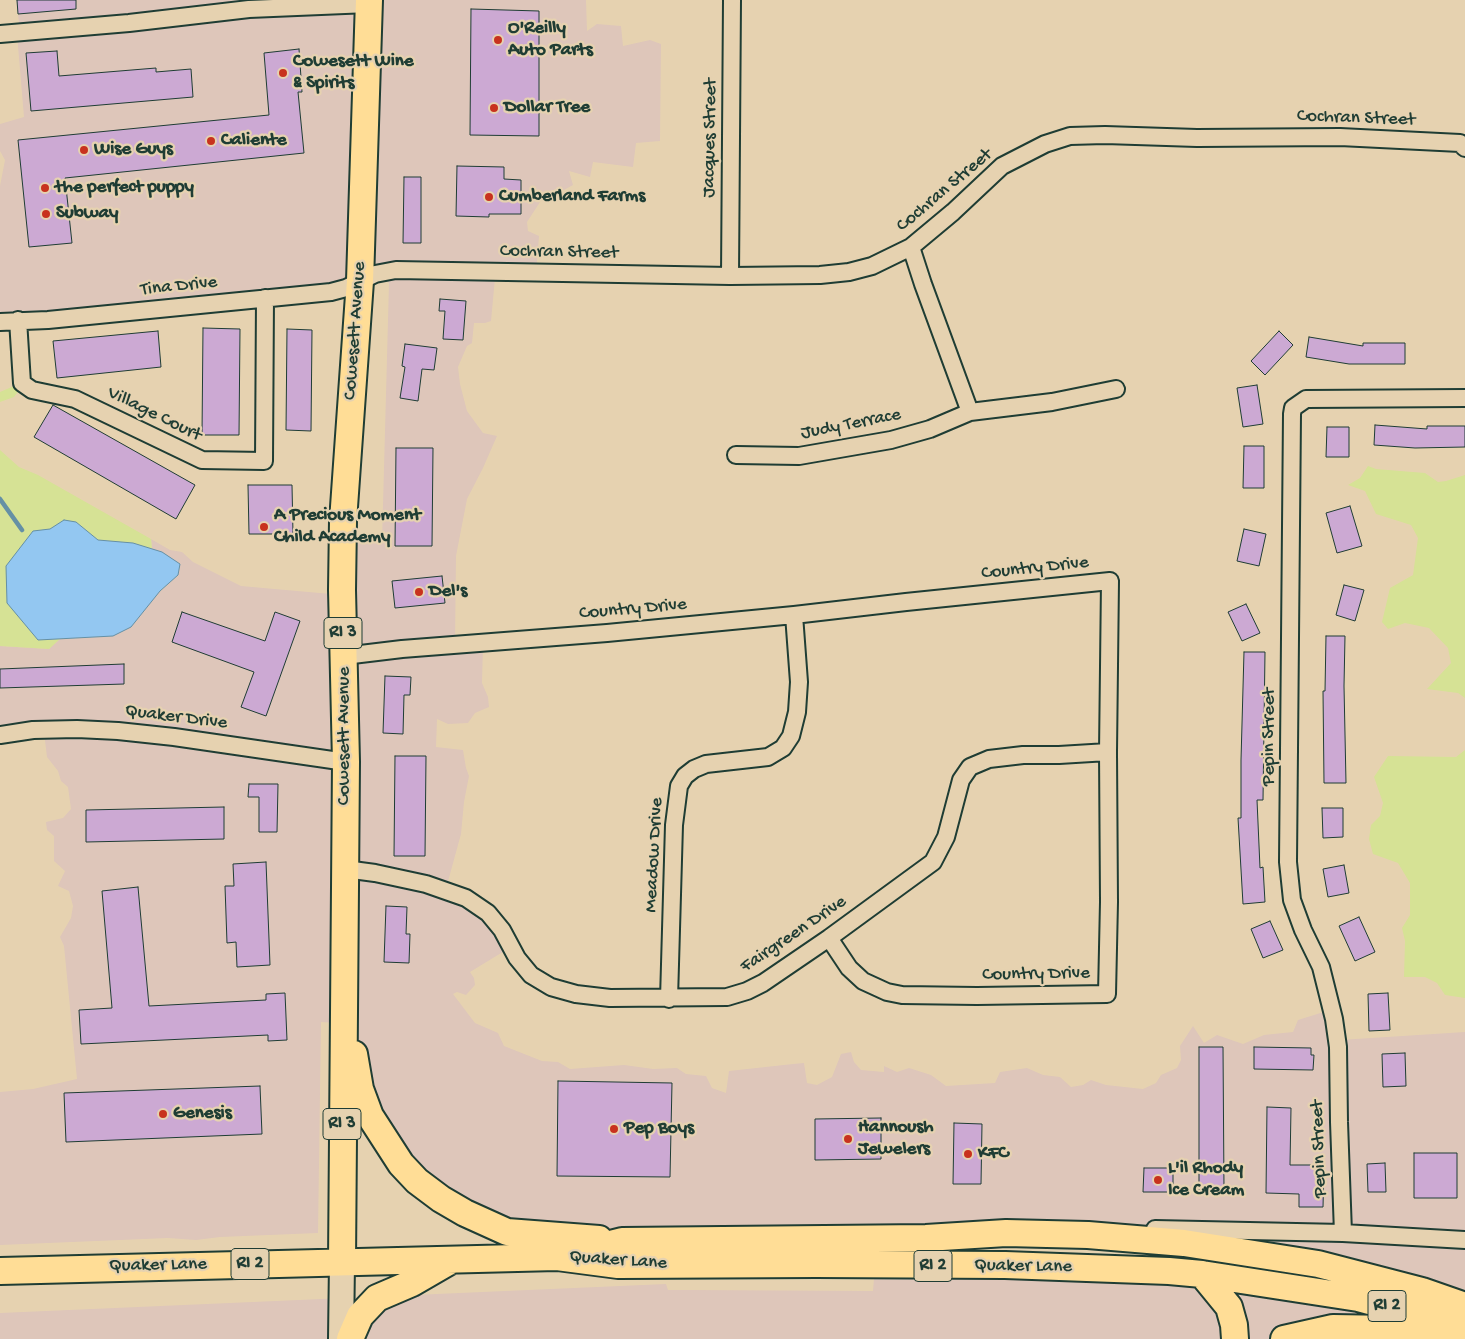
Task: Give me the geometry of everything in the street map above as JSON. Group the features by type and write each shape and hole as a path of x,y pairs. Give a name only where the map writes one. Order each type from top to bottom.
{"main road":[{"name":"Cowesett Avenue","path":"342,1262 346,762 342,606 343,521 360,281 369,2"},
{"path":"343,986 360,1089 370,1116 401,1164 417,1181 441,1199 465,1213 508,1232 622,1241"},
{"path":"1005,1265 1006,1233"},
{"name":"Quaker Lane","path":"557,1257 622,1241 926,1238 1006,1233 1088,1235 1184,1243 1318,1264 1422,1292 1465,1306"},
{"name":"Quaker Lane","path":"0,1271 557,1257 618,1265 1005,1265 1169,1271 1202,1274 1358,1298 1465,1328"},
{"path":"350,1339 360,1316 377,1298 412,1283 452,1259"},
{"path":"341,1339 342,1262"},
{"path":"1202,1274 1229,1307 1234,1325 1235,1339"},
{"path":"1284,1339 1333,1328 1391,1330 1465,1337"}],"street":[{"name":"Jacques Street","path":"730,276 732,0"},
{"path":"0,34 129,23 249,9 369,2"},
{"name":"Cochran Street","path":"360,281 375,274 396,270 730,276 820,275 849,272 872,266 911,247 1002,166 1046,144 1070,136 1105,135 1197,138 1340,137 1460,143 1465,148"},
{"path":"911,247 970,412"},
{"name":"Tina Drive","path":"0,322 48,320 331,292 346,288 360,281"},
{"name":"Village Court","path":"18,320 22,382 32,390 75,399 202,460 264,461 265,298"},
{"name":"Judy Terrace","path":"736,455 799,456 891,440 930,429 970,412 1052,402 1116,389"},
{"name":"Pepin Street","path":"1343,1233 1338,1047 1334,1019 1321,966 1303,930 1292,900 1288,862 1292,414 1293,408 1306,399 1465,398"},
{"name":"Country Drive","path":"344,656 402,649 597,634 794,615 1110,581 1107,994 977,996 902,995 887,992 863,981 849,968 829,938"},
{"name":"Meadow Drive","path":"669,999 674,825 679,786 685,776 706,764 768,756 782,748 791,736 797,712 799,682 794,615"},
{"name":"Quaker Drive","path":"0,735 33,730 77,729 118,731 174,737 346,762"},
{"name":"Fairgreen Drive","path":"345,869 375,873 426,884 466,898 488,912 502,930 517,958 531,975 551,987 576,994 610,998 669,999 727,997 747,991 763,983 829,938 933,862 946,836 961,780 970,767 988,759 1023,755 1108,752"},
{"name":"Quaker Lane","path":"1088,1235 1157,1229 1343,1233 1465,1240"}],"shaded area":[{"path":"16,0 586,0 587,31 597,24 621,26 623,46 650,40 661,44 660,141 636,143 633,167 593,162 590,177 569,171 573,185 553,196 542,199 527,222 528,231 539,236 536,274 495,278 491,321 474,323 472,343 467,346 458,367 467,411 483,433 497,436 467,499 456,556 455,643 483,644 482,683 488,697 489,707 475,713 468,723 448,724 437,719 436,747 463,750 469,776 461,834 447,885 469,899 511,947 470,972 474,978 475,985 466,995 457,992 453,994 475,1023 498,1033 504,1046 542,1061 558,1062 570,1069 624,1065 653,1069 677,1068 686,1074 706,1076 712,1088 726,1093 729,1071 804,1063 807,1083 817,1085 832,1077 841,1054 851,1052 854,1062 861,1070 884,1072 884,1066 897,1072 909,1068 931,1075 946,1086 995,1083 1000,1072 1027,1068 1043,1075 1060,1077 1071,1087 1083,1085 1091,1080 1106,1085 1143,1089 1156,1083 1161,1075 1177,1068 1181,1060 1180,1046 1193,1026 1204,1043 1217,1035 1243,1044 1264,1035 1293,1032 1298,1020 1330,1010 1340,1040 1465,1032 1465,1339 0,1339 0,1313 666,1284 668,1290 873,1291 875,1266 1308,1278 1310,1276 1275,1256 876,1238 876,1225 518,1229 511,1231 397,1157 349,1024 321,1022 318,1233 220,1237 196,1240 168,1238 0,1245 0,1092 33,1089 77,1079 64,946 60,937 71,918 73,906 69,891 58,886 65,871 54,861 54,836 47,830 46,822 63,818 71,809 68,787 61,781 58,771 47,757 44,732 0,735 0,646 49,649 60,639 112,636 178,575 152,549 151,539 170,550 182,552 193,562 241,586 342,595 347,542 382,542 389,283 386,280 355,281 351,291 0,320 0,186 5,160 0,151 0,124 24,117 17,34 20,29"}],"green space":[{"path":"21,383 23,385 14,397 0,402 0,392"},
{"path":"0,450 19,467 38,475 151,539 152,549 133,543 98,540 76,522 38,640 60,639 49,649 0,646"},
{"path":"1368,466 1376,469 1425,473 1438,482 1465,475 1465,698 1458,693 1427,689 1451,663 1448,648 1429,628 1405,623 1388,629 1382,622 1390,588 1413,575 1418,538 1411,525 1376,514 1365,491 1348,485 1360,478"},
{"path":"1465,750 1465,998 1445,995 1437,983 1425,977 1404,977 1405,941 1402,928 1410,915 1410,883 1398,863 1373,854 1369,839 1371,825 1380,816 1383,803 1374,777 1388,756 1456,757"}],"water":[{"path":"64,520 76,522 98,540 133,543 162,552 180,564 178,575 160,591 131,627 113,636 38,640 7,603 6,566 33,531 50,529"}],"building":[{"path":"17,0 76,0 76,9 18,14"},
{"path":"471,9 539,11 539,136 470,135"},
{"path":"299,49 302,92 298,92 304,153 65,178 72,243 29,247 18,140 269,115 264,53"},
{"path":"57,51 59,76 156,68 156,72 191,69 193,97 31,111 26,53"},
{"name":"Cumberland Farms","path":"457,166 504,167 504,179 521,180 521,214 489,214 489,217 456,216"},
{"path":"404,177 421,177 421,243 403,243"},
{"path":"440,299 466,301 463,340 443,339 445,311 439,311"},
{"path":"203,328 240,329 239,435 202,435"},
{"path":"287,329 312,330 311,431 286,430"},
{"path":"158,331 161,367 57,378 53,341"},
{"path":"1279,331 1293,345 1265,375 1251,361"},
{"path":"1309,337 1363,346 1363,343 1405,343 1405,364 1349,364 1306,357"},
{"path":"405,344 437,348 434,370 422,369 418,401 400,398 405,367 402,366"},
{"path":"1257,385 1263,424 1243,427 1237,388"},
{"path":"53,405 195,485 176,519 34,437"},
{"path":"1375,425 1427,429 1427,426 1465,426 1465,447 1415,448 1374,445"},
{"path":"1327,427 1349,427 1349,457 1326,457"},
{"path":"1244,446 1264,446 1264,488 1243,488"},
{"path":"396,448 433,448 432,546 395,546"},
{"path":"248,485 292,485 293,534 249,534"},
{"path":"1350,506 1362,546 1337,553 1326,513"},
{"path":"1244,529 1266,534 1259,566 1237,561"},
{"name":"Del's","path":"442,576 445,603 395,608 392,581"},
{"path":"1344,585 1364,590 1355,621 1336,615"},
{"path":"1246,604 1260,633 1242,641 1228,612"},
{"path":"182,612 265,641 275,612 300,621 266,716 241,707 254,672 172,642"},
{"path":"1326,636 1345,636 1346,783 1324,783 1323,691 1325,691"},
{"path":"1244,652 1265,652 1263,800 1257,800 1260,868 1263,867 1265,902 1243,904 1238,818 1241,818"},
{"path":"124,664 124,684 0,688 0,669"},
{"path":"385,676 411,677 410,695 404,695 403,734 383,733"},
{"path":"395,756 426,756 425,856 394,856"},
{"path":"249,784 278,784 277,832 259,832 259,797 248,797"},
{"path":"224,807 224,839 86,842 86,810"},
{"path":"1322,808 1343,808 1343,837 1323,838"},
{"path":"266,862 270,965 237,967 236,942 227,943 225,886 234,886 233,864"},
{"path":"1344,865 1349,893 1328,897 1323,869"},
{"path":"138,887 149,1006 266,1000 266,994 285,993 287,1040 268,1041 268,1035 81,1044 79,1010 112,1008 102,891"},
{"path":"386,906 407,907 406,934 410,934 409,963 384,962"},
{"path":"1359,917 1375,952 1355,961 1339,926"},
{"path":"1270,921 1283,950 1263,958 1251,929"},
{"path":"1388,993 1390,1030 1369,1031 1368,994"},
{"path":"1199,1047 1223,1047 1224,1190 1199,1190"},
{"path":"1254,1047 1311,1048 1311,1055 1314,1055 1313,1070 1254,1069"},
{"path":"1405,1053 1406,1086 1383,1087 1382,1054"},
{"name":"Pep Boys","path":"558,1081 672,1083 670,1177 557,1176"},
{"name":"Genesis","path":"260,1086 262,1134 66,1142 64,1093"},
{"path":"1267,1107 1291,1108 1290,1165 1324,1165 1323,1207 1299,1207 1299,1194 1266,1193"},
{"name":"Hannoush Jewelers","path":"881,1118 881,1159 815,1160 815,1119"},
{"name":"KFC","path":"954,1123 982,1124 981,1184 953,1184"},
{"path":"1414,1153 1457,1153 1457,1198 1414,1198"},
{"path":"1385,1163 1386,1192 1368,1192 1367,1164"},
{"name":"L'il Rhody Ice Cream","path":"1144,1168 1173,1168 1173,1192 1143,1192"}],"waterway":[{"path":"0,499 22,530"}],"place":[{"name":"O'Reilly Auto Parts","path":"498,40"},
{"name":"Cowesett Wine & Spirits","path":"283,73"},
{"name":"Dollar Tree","path":"494,108"},
{"name":"Caliente","path":"211,141"},
{"name":"Wise Guys","path":"84,150"},
{"name":"the perfect puppy","path":"45,188"},
{"name":"Cumberland Farms","path":"489,197"},
{"name":"Subway","path":"46,214"},
{"name":"A Precious Moment Child Academy","path":"264,527"},
{"name":"Del's","path":"419,592"},
{"name":"Genesis","path":"163,1114"},
{"name":"Pep Boys","path":"614,1129"},
{"name":"Hannoush Jewelers","path":"848,1139"},
{"name":"KFC","path":"968,1154"},
{"name":"L'il Rhody Ice Cream","path":"1158,1180"}]}
